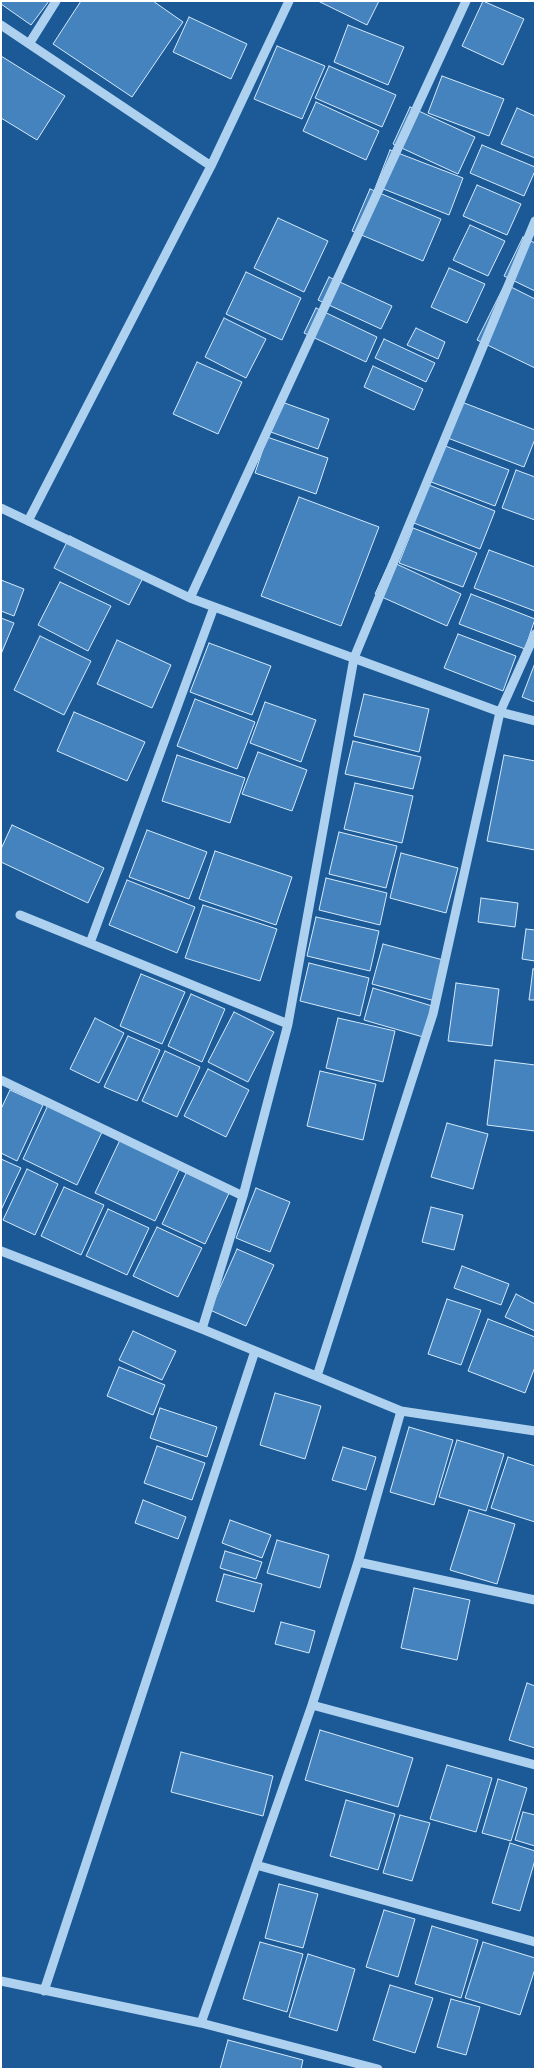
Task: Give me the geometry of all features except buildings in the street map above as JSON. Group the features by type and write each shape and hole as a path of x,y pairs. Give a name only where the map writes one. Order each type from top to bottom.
{"street":[{"path":"29,44 56,1"},
{"path":"28,521 210,166 289,1"},
{"path":"190,598 466,1"},
{"path":"1,24 210,166"},
{"path":"202,1329 243,1196 288,1024 354,658 535,221"},
{"path":"1,508 190,598 500,712 535,721"},
{"path":"90,943 214,607"},
{"path":"317,1376 433,1014 500,712 535,634"},
{"path":"20,915 288,1024"},
{"path":"1,1080 243,1196"},
{"path":"1,1251 202,1329 401,1412 535,1431"},
{"path":"44,1991 255,1351"},
{"path":"201,2024 312,1705 358,1562 401,1412"},
{"path":"358,1562 535,1600"},
{"path":"312,1705 535,1765"},
{"path":"256,1865 535,1942"},
{"path":"1,1981 201,2024 378,2069"}]}
